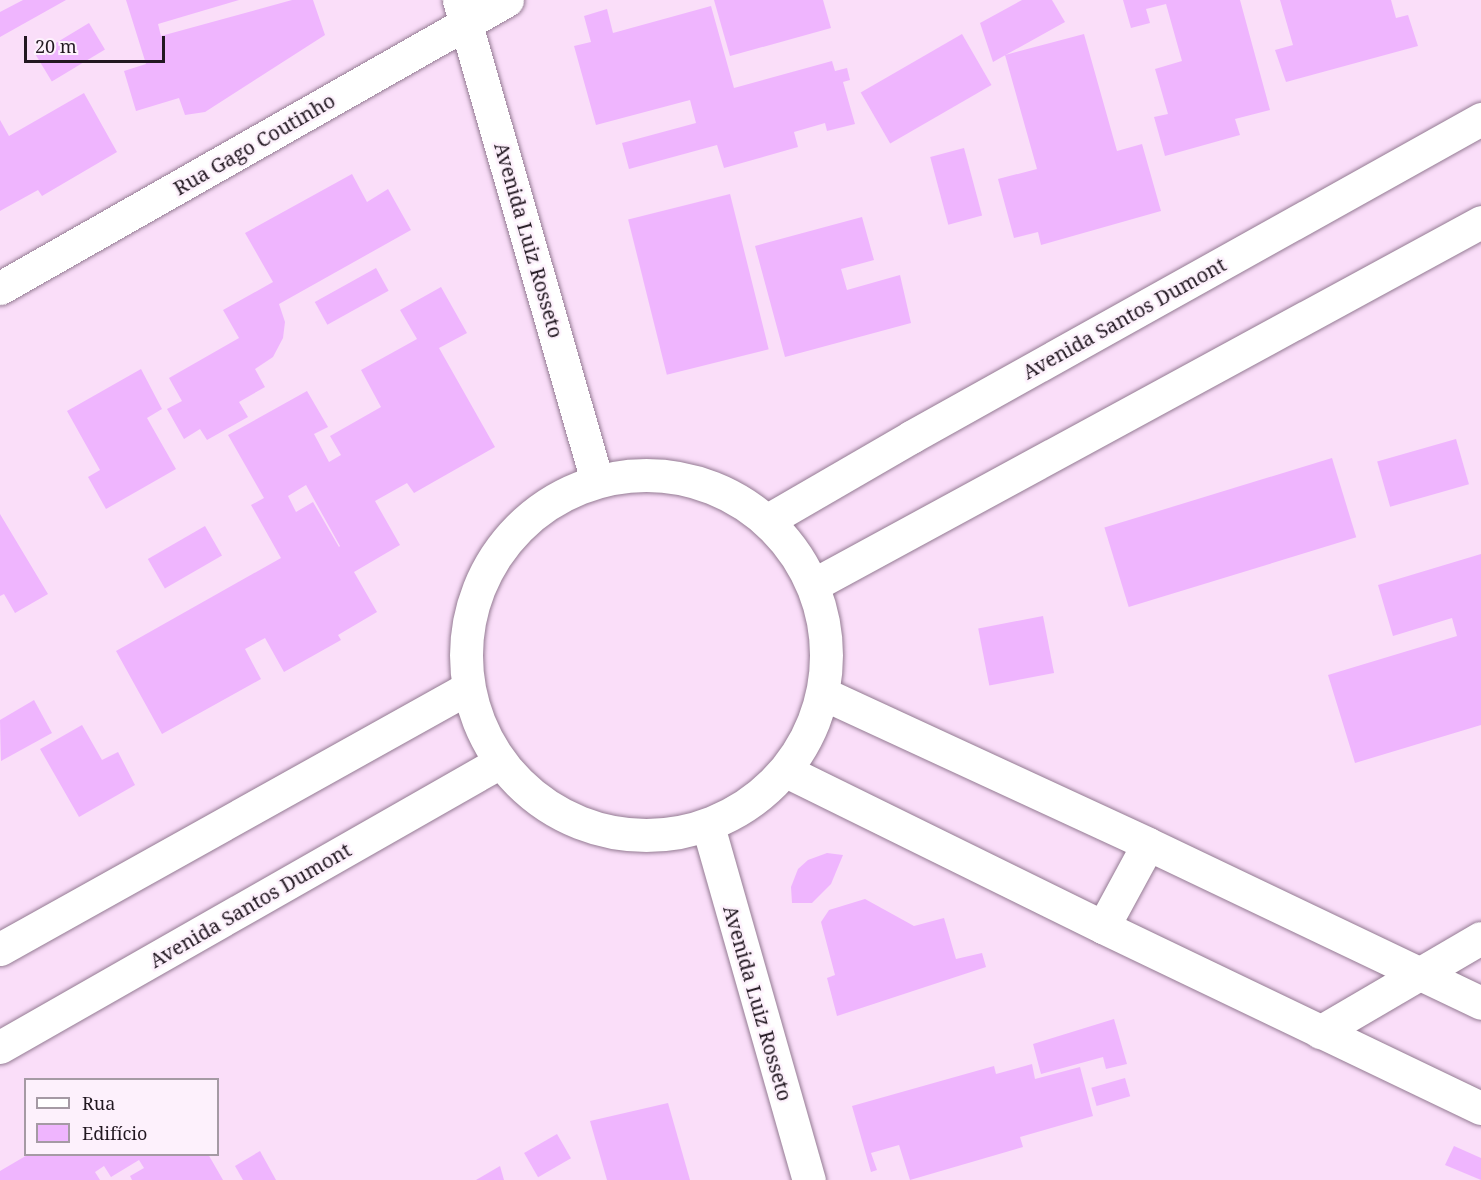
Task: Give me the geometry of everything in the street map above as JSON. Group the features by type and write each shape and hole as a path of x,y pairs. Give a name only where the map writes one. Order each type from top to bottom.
{"main road":[{"name":"Rua Gago Coutinho","path":"0,288 463,11 507,0"},
{"name":"Avenida Luiz Rosseto","path":"463,11 597,480"},
{"name":"Avenida Santos Dumont","path":"768,520 921,431 1481,119"},
{"path":"813,585 1481,222"},
{"path":"657,473 716,487 768,520 794,549 813,585 827,639 824,694 786,771 708,826 650,837 592,829 540,804 500,762 480,726 468,688 466,634 480,582 509,537 549,502 597,480 657,473"},
{"path":"0,950 468,688"},
{"path":"824,694 1148,844 1481,1003"},
{"name":"Avenida Santos Dumont","path":"0,1047 500,762"},
{"path":"786,771 1102,927 1481,1108"},
{"name":"Avenida Luiz Rosseto","path":"708,826 809,1180"},
{"path":"1102,927 1148,844"},
{"path":"1320,1032 1481,938"}],"building":[{"path":"23,0 66,0 0,37 0,12"},
{"path":"126,0 239,0 158,24 161,36 292,0 313,0 325,35 205,112 185,115 179,98 136,111 124,71 146,64"},
{"path":"714,0 823,0 831,28 730,56"},
{"path":"1022,0 1052,0 1065,22 993,62 980,23"},
{"path":"1123,0 1240,0 1270,110 1235,119 1240,135 1165,156 1154,117 1168,114 1155,69 1182,61 1166,4 1146,9 1150,23 1131,28"},
{"path":"1280,0 1391,0 1396,18 1408,15 1418,46 1286,82 1275,50 1293,45"},
{"path":"711,6 734,88 832,61 835,71 847,68 850,80 843,82 855,124 827,131 825,123 794,132 798,147 724,168 717,145 629,169 622,143 696,123 690,100 596,125 574,46 591,42 584,16 607,9 613,33"},
{"path":"89,23 105,50 52,82 36,55"},
{"path":"962,34 992,85 890,144 861,92"},
{"path":"1084,34 1117,151 1142,144 1161,211 1041,245 1038,232 1014,238 998,179 1037,169 1005,55"},
{"path":"84,93 117,152 42,196 38,190 0,211 0,120 9,136"},
{"path":"964,148 982,216 948,225 930,157"},
{"path":"352,174 367,202 388,189 411,230 279,304 285,322 283,338 273,357 255,369 265,387 239,402 248,417 207,440 200,429 184,439 167,409 182,401 169,378 239,338 223,310 273,282 245,233"},
{"path":"730,194 769,349 667,375 628,219"},
{"path":"862,217 874,260 841,269 847,290 900,275 911,323 785,357 755,246"},
{"path":"376,268 389,291 327,325 315,302"},
{"path":"441,287 467,333 439,348 495,447 414,493 407,483 375,501 400,545 354,572 377,612 338,635 341,640 284,672 265,638 245,649 261,679 162,734 116,651 281,558 251,505 264,498 228,435 307,391 328,427 314,434 329,462 341,455 330,436 381,407 361,370 417,339 400,310","holes":["306,485 340,546 313,502 296,512 288,496"]},
{"path":"141,369 162,409 147,418 176,469 106,509 88,477 100,470 67,411"},
{"path":"1456,439 1469,484 1390,507 1377,462"},
{"path":"1332,458 1356,537 1129,607 1104,528"},
{"path":"0,514 48,594 15,613 4,594 0,596"},
{"path":"205,526 222,555 165,588 148,559"},
{"path":"1481,554 1481,725 1355,763 1328,675 1457,636 1452,618 1393,636 1378,585"},
{"path":"1043,616 1054,673 989,686 978,629"},
{"path":"34,700 52,733 1,761 0,720"},
{"path":"82,725 102,760 118,752 135,785 79,817 40,749"},
{"path":"827,853 843,855 831,884 812,903 792,903 791,887 798,869 808,860"},
{"path":"865,899 914,926 944,918 956,959 982,953 986,967 837,1016 827,978 835,975 821,922 829,910"},
{"path":"1114,1019 1127,1064 1106,1069 1103,1057 1041,1074 1033,1044"},
{"path":"1032,1064 1035,1079 1080,1067 1093,1116 1020,1137 1023,1147 910,1180 899,1145 871,1153 877,1170 871,1172 852,1106 994,1066 996,1074"},
{"path":"1125,1078 1130,1096 1097,1106 1091,1088"},
{"path":"668,1103 690,1180 607,1180 590,1121"},
{"path":"557,1134 571,1158 538,1177 524,1153"},
{"path":"1454,1146 1481,1158 1481,1180 1445,1165"},
{"path":"260,1151 276,1180 243,1180 235,1166"},
{"path":"26,1156 209,1156 223,1180 132,1180 130,1176 144,1168 139,1160 111,1177 104,1166 95,1172 100,1180 0,1180 0,1171"},
{"path":"500,1166 504,1180 476,1180"}]}
